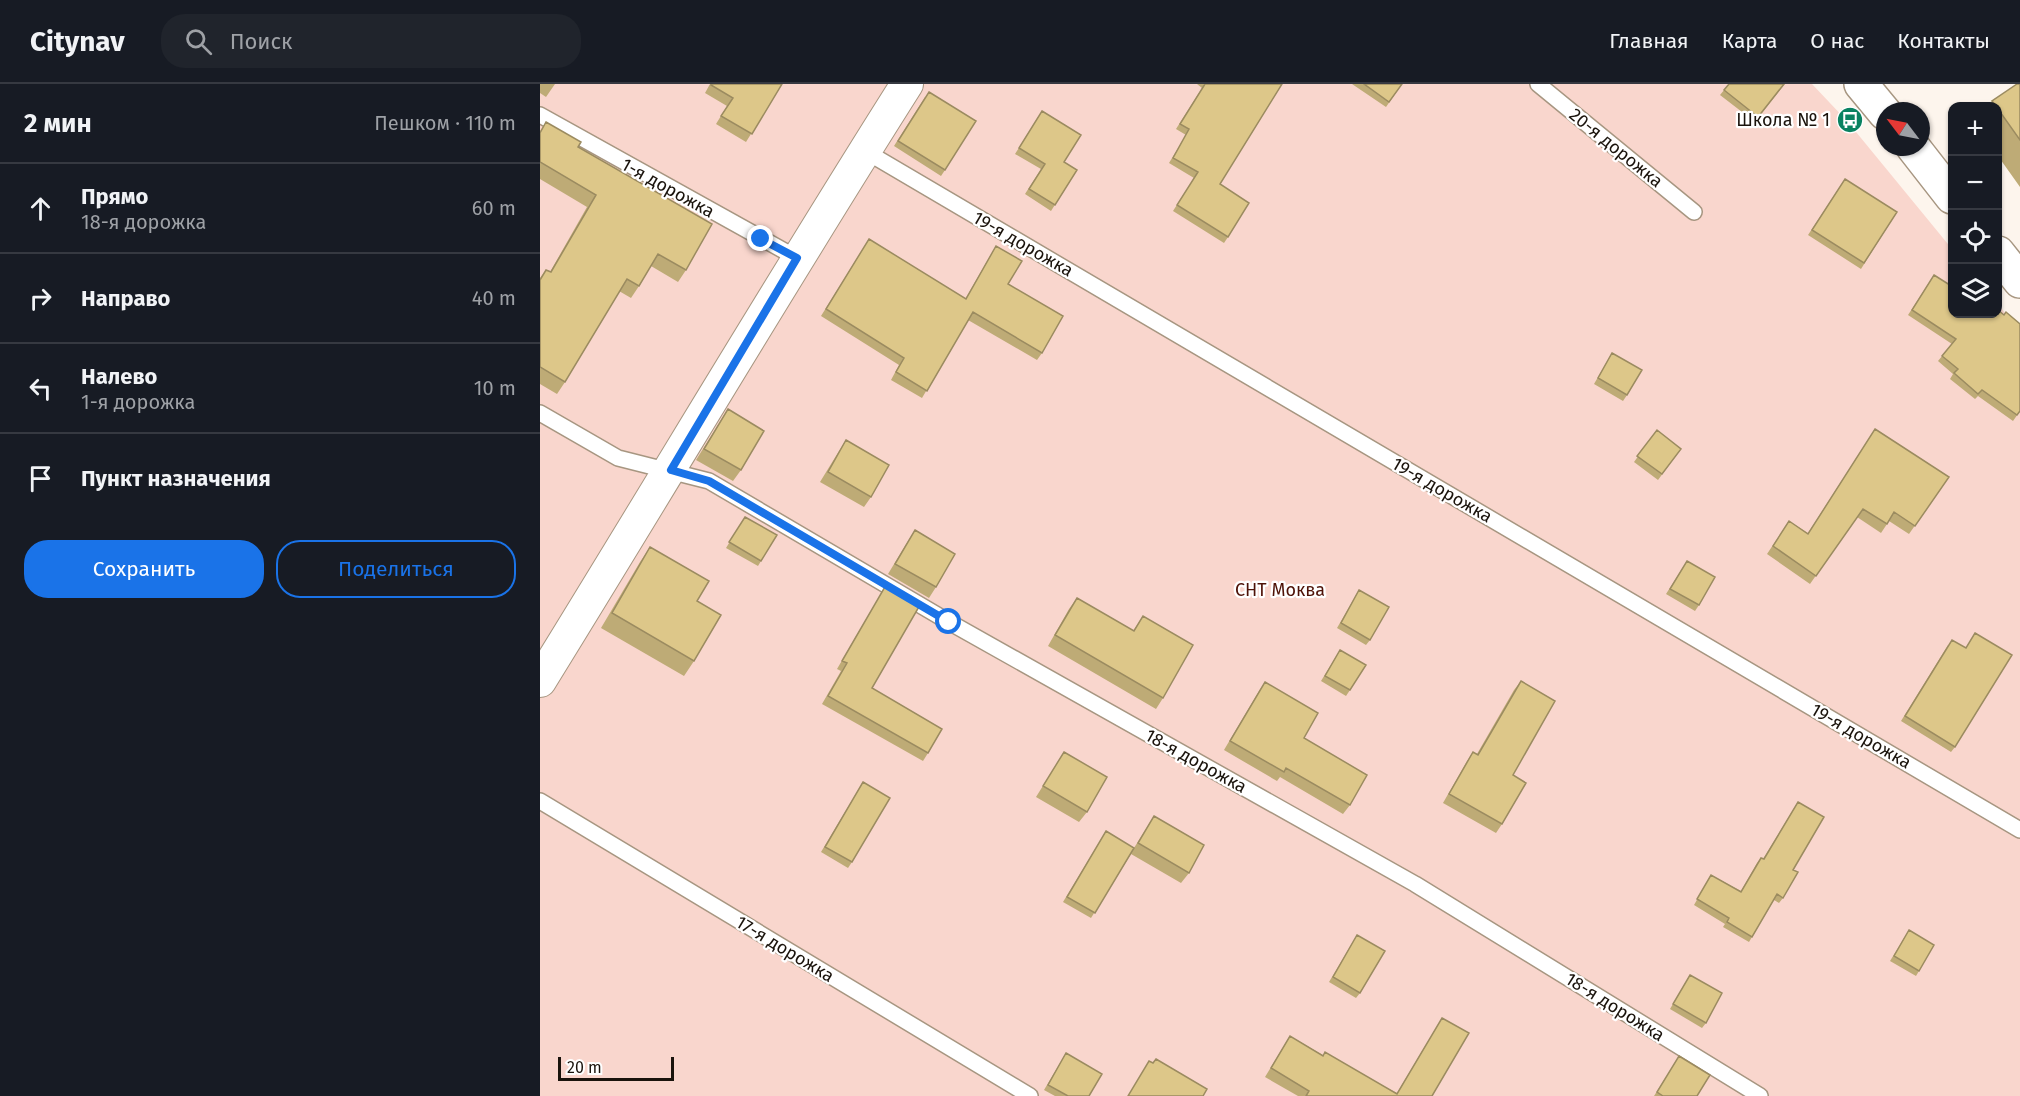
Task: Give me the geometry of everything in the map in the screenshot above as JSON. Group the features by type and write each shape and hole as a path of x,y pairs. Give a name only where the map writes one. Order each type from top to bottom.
{"street":[{"path":"540,681 671,470 797,258 907,84"},
{"path":"1861,84 1876,102"},
{"path":"1920,156 1948,191"},
{"path":"2002,258 2020,281"}],"lane":[{"name":"20-я дорожка","path":"1538,84 1694,212"},
{"name":"1-я дорожка","path":"540,115 797,258"},
{"name":"19-я дорожка","path":"865,151 2020,830"},
{"name":"18-я дорожка","path":"540,412 618,458 709,481 949,622 1415,884 1760,1096"},
{"name":"17-я дорожка","path":"540,801 1030,1096"}],"green space":[{"name":"СНТ Моква","path":"540,84 1812,84 1847,121 1948,244 1948,318 2002,318 2002,309 2020,332 2020,1096 540,1096"}],"building":[{"path":"711,84 782,84 752,134 721,116 733,98"},
{"path":"1205,84 1282,84 1220,184 1249,203 1228,237 1177,205 1198,172 1173,158 1189,129 1180,124"},
{"path":"1364,84 1402,84 1389,102"},
{"path":"1729,84 1784,84 1758,117 1724,90"},
{"path":"2020,84 2020,140 2002,115 2002,102 1992,101"},
{"path":"929,92 976,121 945,170 898,141"},
{"path":"1042,111 1081,135 1064,162 1077,170 1055,205 1029,189 1045,164 1019,148"},
{"path":"546,122 581,142 578,147 712,224 686,270 658,254 639,286 627,279 565,382 540,367 540,280 546,270 551,272 596,195 540,162 540,133"},
{"path":"1845,179 1897,212 1864,263 1812,230"},
{"path":"869,239 966,299 996,246 1022,261 1008,284 1063,316 1042,353 973,312 927,391 896,372 904,358 826,309"},
{"path":"1934,275 1948,284 1948,318 2002,318 2002,313 2004,315 2006,312 2020,324 2020,411 2017,415 1982,390 1978,394 1954,373 1958,369 1942,356 1956,339 1912,310"},
{"path":"1612,353 1642,370 1627,395 1598,378"},
{"path":"728,409 764,431 741,470 704,449"},
{"path":"1875,429 1949,477 1915,526 1894,512 1887,524 1863,509 1816,576 1773,546 1789,521 1808,534"},
{"path":"1657,430 1681,449 1662,474 1637,456"},
{"path":"846,440 889,465 871,497 828,472"},
{"path":"745,517 777,535 761,561 729,542"},
{"path":"915,530 955,554 936,587 895,564"},
{"path":"650,547 709,581 697,601 721,615 694,661 612,613"},
{"path":"1687,561 1715,577 1699,605 1670,589"},
{"path":"886,585 920,605 872,688 942,729 928,753 828,696 847,663 842,661"},
{"path":"1359,590 1389,607 1370,640 1341,623"},
{"path":"1077,598 1134,631 1143,616 1193,645 1163,698 1055,635"},
{"path":"1975,633 2012,655 1955,747 1905,716 1952,640 1966,648"},
{"path":"1340,650 1366,665 1350,690 1325,676"},
{"path":"1521,681 1555,701 1513,775 1526,783 1502,824 1449,794 1473,752 1478,755"},
{"path":"1265,682 1318,713 1304,738 1367,775 1350,805 1286,768 1284,772 1230,741"},
{"path":"1064,752 1107,777 1087,812 1043,786"},
{"path":"863,782 890,798 852,862 825,847"},
{"path":"1798,802 1824,817 1793,870 1798,872 1783,898 1777,894 1752,937 1727,922 1729,918 1697,899 1711,875 1741,892"},
{"path":"1154,816 1204,845 1189,873 1138,843"},
{"path":"1106,831 1134,848 1095,913 1067,897"},
{"path":"1909,930 1934,945 1919,971 1894,956"},
{"path":"1357,935 1385,951 1360,993 1333,977"},
{"path":"1690,975 1722,993 1706,1023 1673,1004"},
{"path":"1442,1018 1469,1033 1432,1096 1306,1096 1309,1091 1271,1068 1290,1036 1323,1056 1325,1052 1397,1094"},
{"path":"1066,1053 1102,1074 1089,1096 1068,1096 1048,1085"},
{"path":"1679,1056 1710,1075 1697,1096 1663,1096 1657,1092"},
{"path":"1156,1059 1207,1089 1203,1096 1128,1096 1149,1061 1153,1063"}],"place":[{"name":"Школа № 1","path":"1850,120"}],"route":[{"path":"761,239 797,258 671,470 709,481 949,622"}]}
